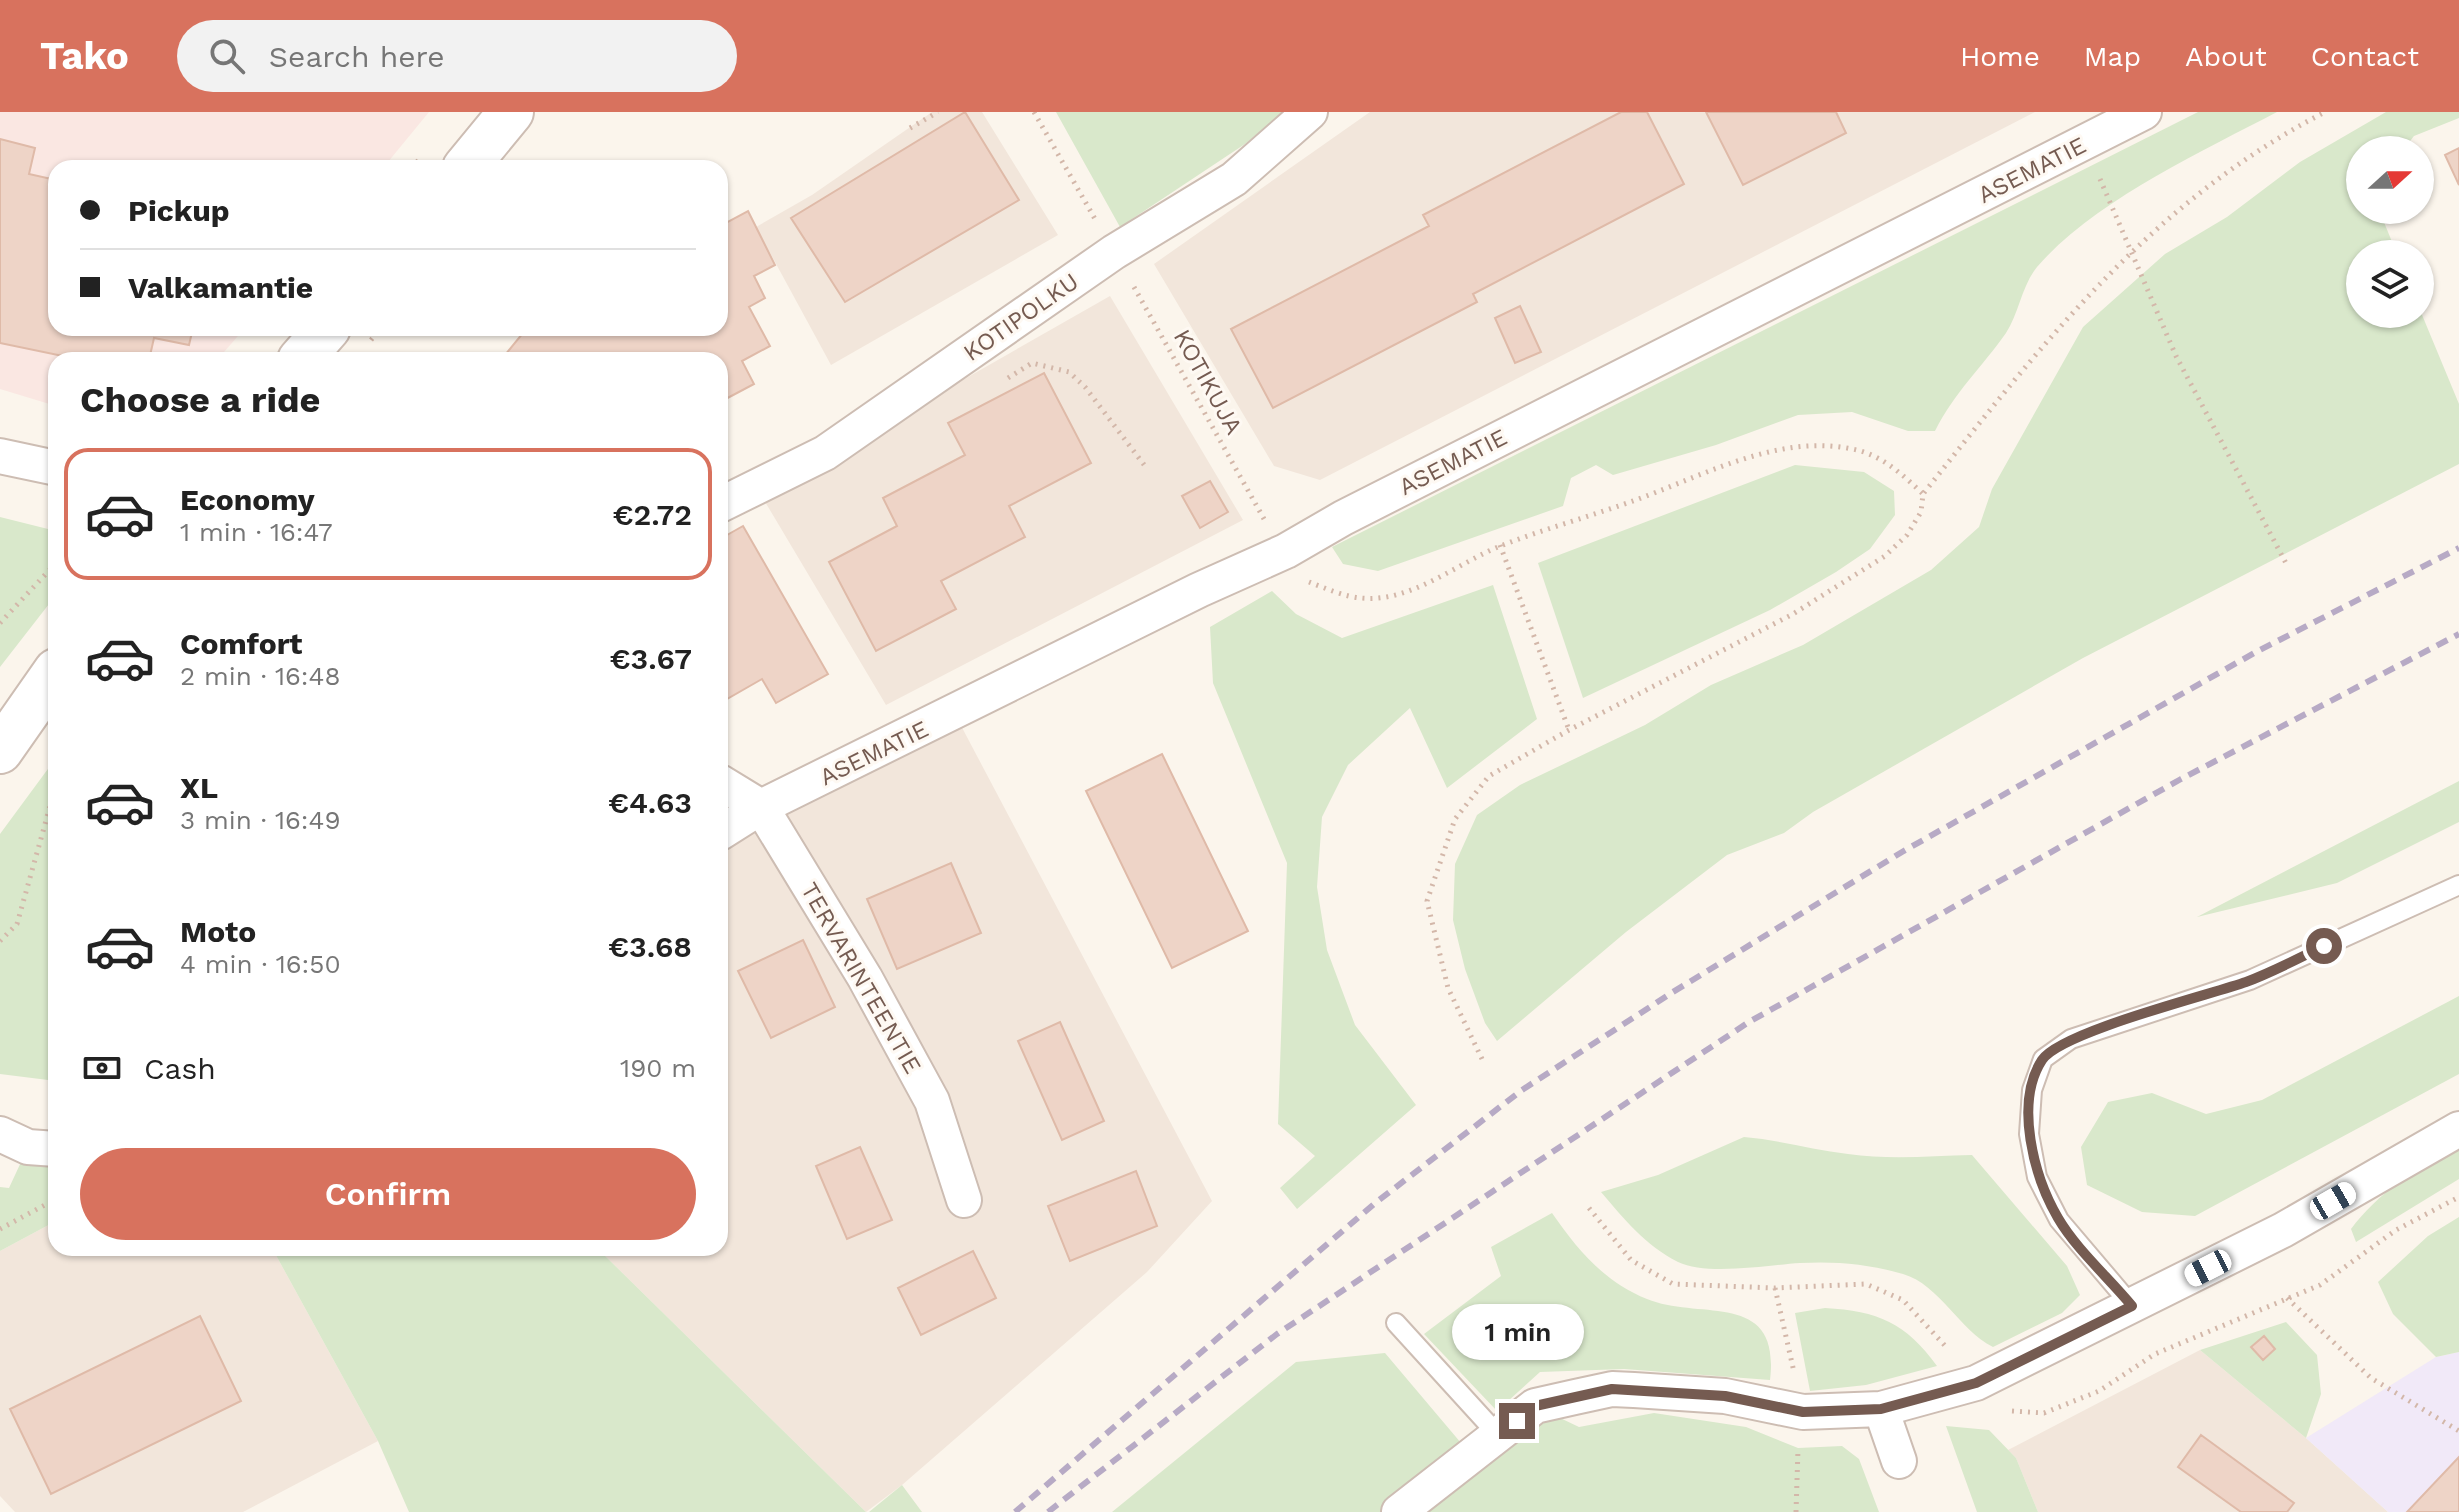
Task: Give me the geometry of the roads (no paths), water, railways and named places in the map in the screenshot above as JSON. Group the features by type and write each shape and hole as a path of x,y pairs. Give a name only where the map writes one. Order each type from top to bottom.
{"street":[{"path":"472,160 511,112"},
{"name":"KOTIPOLKU","path":"728,501 825,453 1114,252 1234,179 1310,112"},
{"name":"ASEMATIE","path":"761,807 1199,590 1278,541 1356,511 2144,112"},
{"path":"307,352 321,336"},
{"path":"0,456 48,466"},
{"path":"0,751 48,682"},
{"path":"728,787 761,807 728,828"},
{"name":"TERVARINTEENTIE","path":"761,807 865,978 932,1101 964,1200"},
{"path":"1399,1512 1535,1406 1612,1389 1725,1396 1803,1412 1881,1409 1976,1383 2283,1230 2459,1129"},
{"path":"0,1134 28,1147 48,1148"},
{"path":"1881,1409 1899,1461"}],"lane":[{"path":"2132,1306 2059,1220 2037,1177 2029,1134 2032,1090 2043,1059 2071,1039 2250,980 2459,885"},
{"path":"1396,1323 1499,1436"}],"railway":[{"path":"1015,1512 1374,1204 1522,1090 1673,992 1902,852 2256,652 2459,548"},
{"path":"1048,1512 1277,1334 1749,1022 2181,779 2459,634"}]}
